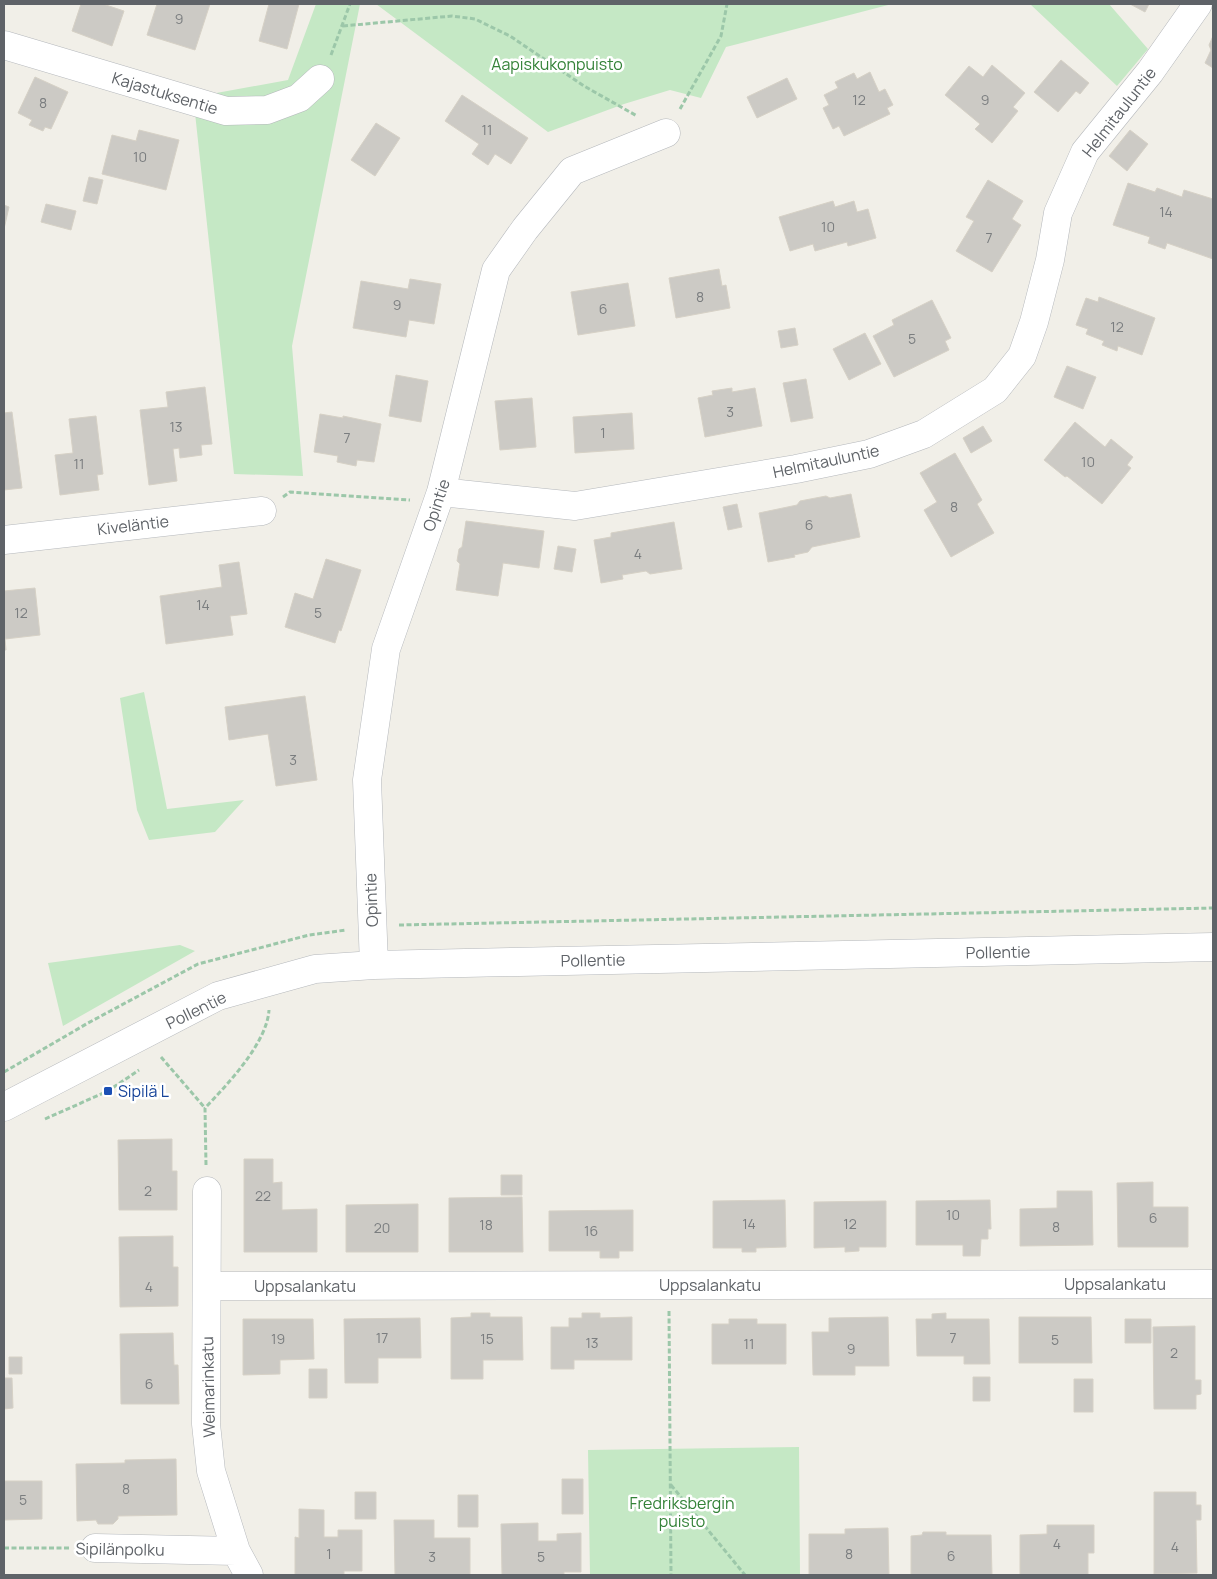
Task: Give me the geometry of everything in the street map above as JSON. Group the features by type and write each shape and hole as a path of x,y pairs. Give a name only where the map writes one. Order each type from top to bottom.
{"street":[{"name":"Helmitauluntie","path":"440,497 575,506 796,469 869,454 924,434 995,390 1022,356 1034,322 1050,260 1058,213 1085,152 1150,72 1198,4"},
{"name":"Kajastuksentie","path":"4,45 226,111 267,110 299,98 320,79"},
{"name":"Opintie","path":"374,965 367,780 386,649 440,497 496,270 525,229 572,171 666,133"},
{"name":"Kiveläntie","path":"4,540 262,510"},
{"name":"Pollentie","path":"4,1108 218,996 315,969 374,965 1213,947"},
{"name":"Weimarinkatu","path":"206,1191 208,1286 206,1424 211,1471 236,1551 248,1575"},
{"name":"Uppsalankatu","path":"208,1286 1213,1284"},
{"name":"Sipilänpolku","path":"95,1548 236,1551"}],"path":[{"path":"320,79 343,26 350,4"},
{"path":"343,26 452,16 475,19 510,36 584,86 666,133 721,36 727,4"},
{"path":"262,510 290,492 440,497"},
{"path":"205,1108 230,1081 249,1056 263,1032 269,1014 269,1007"},
{"path":"160,1056 205,1108 206,1191"},
{"path":"669,1285 671,1575"},
{"path":"670,1484 745,1575"},
{"name":"Sipilänpolku","path":"4,1548 95,1548"}],"green space":[{"path":"316,4 360,4 292,346 303,476 234,474 195,113 200,96 288,80"},
{"name":"Aapiskukonpuisto","path":"376,4 892,4 726,47 701,98 670,90 624,104 548,132"},
{"path":"1030,4 1109,4 1148,49 1117,86"},
{"path":"144,692 167,809 244,800 215,832 149,840 137,810 120,698"},
{"path":"180,945 195,951 63,1026 48,963"},
{"name":"Fredriksbergin puisto","path":"799,1447 800,1575 590,1575 588,1450"}],"building":[{"path":"81,4 103,4 124,11 112,46 72,31"},
{"path":"157,4 210,4 195,50 147,35"},
{"path":"269,4 299,4 287,49 259,41"},
{"path":"1130,4 1149,4 1145,12"},
{"path":"1213,36 1213,68 1205,63 1211,50 1209,45"},
{"path":"1061,60 1089,83 1080,94 1076,91 1058,112 1034,92"},
{"path":"992,65 1025,93 1013,107 1018,111 992,143 975,129 980,124 945,95 969,66 983,77"},
{"path":"870,72 879,92 885,89 893,105 887,108 890,114 844,136 839,126 833,129 823,108 829,105 824,95 838,88 835,82 854,73 857,79"},
{"path":"35,77 68,92 51,129 45,127 43,131 29,125 32,120 18,113"},
{"path":"787,78 797,99 757,118 747,97"},
{"path":"462,95 528,138 511,164 495,154 488,165 472,154 479,144 445,121"},
{"path":"376,123 400,138 375,176 351,160"},
{"path":"139,130 179,140 166,190 102,174 112,135 136,141"},
{"path":"1130,130 1148,144 1127,171 1109,156"},
{"path":"89,177 103,180 97,204 83,201"},
{"path":"988,180 1023,201 1012,219 1021,225 992,272 956,251 974,221 966,217"},
{"path":"1128,183 1155,192 1157,188 1182,197 1184,190 1213,199 1213,259 1167,243 1165,249 1148,243 1150,237 1113,225"},
{"path":"833,201 835,207 854,201 857,212 868,209 876,238 848,246 847,242 815,251 813,244 790,251 779,217"},
{"path":"46,204 76,211 71,230 41,222"},
{"path":"4,205 9,207 4,229"},
{"path":"719,269 722,286 726,285 730,308 676,318 669,278"},
{"path":"410,279 441,284 434,324 409,320 406,337 353,328 361,281 408,289"},
{"path":"628,283 635,326 578,335 571,292"},
{"path":"1099,297 1155,318 1142,355 1118,346 1117,351 1102,345 1104,341 1086,334 1088,329 1076,325 1086,298 1098,302"},
{"path":"932,300 951,338 945,341 949,350 894,377 873,336 894,325 892,320"},
{"path":"795,328 798,345 781,348 778,331"},
{"path":"865,333 881,364 849,380 833,349"},
{"path":"1067,366 1096,377 1083,409 1054,397"},
{"path":"396,375 428,381 421,422 389,416"},
{"path":"806,379 813,418 791,422 783,383"},
{"path":"205,387 212,444 201,445 202,455 180,458 179,448 173,449 177,481 149,485 140,410 168,407 166,392"},
{"path":"732,388 732,392 755,388 762,426 705,437 698,398 713,395 712,391"},
{"path":"532,398 536,447 500,450 495,401"},
{"path":"12,412 22,488 4,490 4,413"},
{"path":"632,413 634,449 575,453 573,417"},
{"path":"320,414 343,418 343,416 381,424 374,462 357,460 356,466 337,462 338,456 314,452"},
{"path":"96,416 103,474 97,475 99,490 60,495 55,455 73,453 69,419"},
{"path":"1075,422 1105,447 1111,439 1133,457 1127,465 1131,468 1102,504 1044,460"},
{"path":"983,426 992,441 971,453 963,438"},
{"path":"955,453 982,500 977,504 994,533 951,557 924,510 937,502 920,473"},
{"path":"851,494 860,537 812,547 808,552 794,555 795,557 768,562 759,513 797,505 800,501"},
{"path":"737,504 742,527 728,530 723,507"},
{"path":"466,521 544,531 539,568 503,563 498,596 456,590 460,564 457,561 459,549 462,547"},
{"path":"674,522 682,569 650,574 646,571 622,575 623,579 601,583 594,540 611,537 611,533"},
{"path":"558,546 576,549 572,572 554,569"},
{"path":"326,559 361,570 341,631 339,630 335,643 285,627 295,593 313,599"},
{"path":"239,562 247,614 230,616 233,635 166,644 160,596 222,587 219,565"},
{"path":"35,588 40,635 5,639 6,650 4,650 4,591"},
{"path":"305,696 317,780 276,786 268,734 229,740 225,707"},
{"path":"172,1139 172,1171 177,1171 177,1210 119,1210 118,1140"},
{"path":"244,1159 273,1159 273,1183 282,1182 282,1210 317,1209 317,1252 244,1252"},
{"path":"501,1175 522,1175 522,1195 501,1195"},
{"path":"1153,1182 1153,1207 1188,1207 1188,1247 1118,1247 1117,1183"},
{"path":"1057,1191 1092,1191 1093,1245 1020,1246 1020,1209 1057,1208"},
{"path":"522,1197 523,1252 449,1252 449,1198"},
{"path":"785,1200 786,1247 756,1248 756,1252 742,1252 742,1248 713,1248 713,1201"},
{"path":"990,1200 991,1229 988,1229 988,1239 981,1239 980,1256 963,1256 963,1245 916,1245 916,1201"},
{"path":"886,1201 886,1247 859,1247 859,1251 845,1252 845,1247 814,1248 814,1202"},
{"path":"418,1204 418,1252 346,1252 346,1205"},
{"path":"633,1210 633,1251 619,1251 619,1258 600,1258 600,1251 549,1251 549,1211"},
{"path":"173,1236 173,1267 178,1267 178,1306 120,1307 119,1237"},
{"path":"471,1313 490,1313 490,1317 522,1317 523,1360 483,1360 483,1379 451,1379 451,1318 471,1317"},
{"path":"582,1313 600,1313 600,1318 632,1317 632,1360 574,1360 574,1369 551,1369 551,1327 569,1327 569,1318 582,1318"},
{"path":"946,1313 946,1319 989,1319 990,1364 964,1364 964,1356 917,1356 916,1319 932,1319 932,1314"},
{"path":"888,1317 889,1366 855,1366 855,1375 813,1375 812,1332 829,1332 829,1318"},
{"path":"1019,1317 1091,1317 1092,1363 1019,1363"},
{"path":"420,1318 421,1358 378,1358 378,1383 345,1383 344,1319"},
{"path":"243,1319 313,1319 314,1359 280,1360 280,1374 243,1375"},
{"path":"729,1319 757,1319 757,1324 786,1324 786,1364 712,1364 712,1324 729,1324"},
{"path":"1125,1319 1151,1319 1151,1343 1125,1343"},
{"path":"1195,1326 1195,1380 1201,1380 1201,1394 1196,1395 1196,1409 1154,1409 1153,1327"},
{"path":"173,1333 174,1365 178,1365 179,1404 121,1404 120,1334"},
{"path":"9,1357 22,1357 22,1374 9,1374"},
{"path":"309,1369 327,1369 327,1398 309,1398"},
{"path":"973,1377 990,1377 990,1401 973,1401"},
{"path":"4,1378 12,1378 13,1408 4,1409"},
{"path":"1074,1379 1093,1379 1093,1412 1074,1412"},
{"path":"176,1459 177,1515 118,1516 118,1519 113,1524 98,1524 96,1520 77,1521 76,1464 125,1463 125,1460"},
{"path":"562,1479 583,1479 583,1514 562,1514"},
{"path":"4,1481 42,1481 42,1519 4,1520"},
{"path":"355,1492 376,1492 376,1519 355,1519"},
{"path":"1154,1492 1196,1492 1196,1505 1201,1505 1201,1520 1196,1520 1197,1573 1154,1574"},
{"path":"458,1495 478,1495 478,1527 458,1527"},
{"path":"299,1509 324,1510 324,1537 338,1537 338,1530 362,1530 362,1571 344,1571 344,1575 295,1575 295,1537 299,1538"},
{"path":"394,1520 434,1520 434,1538 470,1538 470,1575 395,1575"},
{"path":"538,1523 538,1541 557,1541 557,1534 581,1533 581,1572 564,1572 564,1575 502,1575 501,1524"},
{"path":"1047,1525 1094,1525 1094,1553 1088,1553 1088,1575 1020,1575 1020,1535 1047,1534"},
{"path":"888,1528 889,1575 809,1575 809,1534 845,1534 845,1529"},
{"path":"923,1532 946,1532 946,1535 991,1535 992,1575 911,1575 911,1536 922,1535"}],"place":[{"name":"Sipilä L","path":"108,1091"}]}
